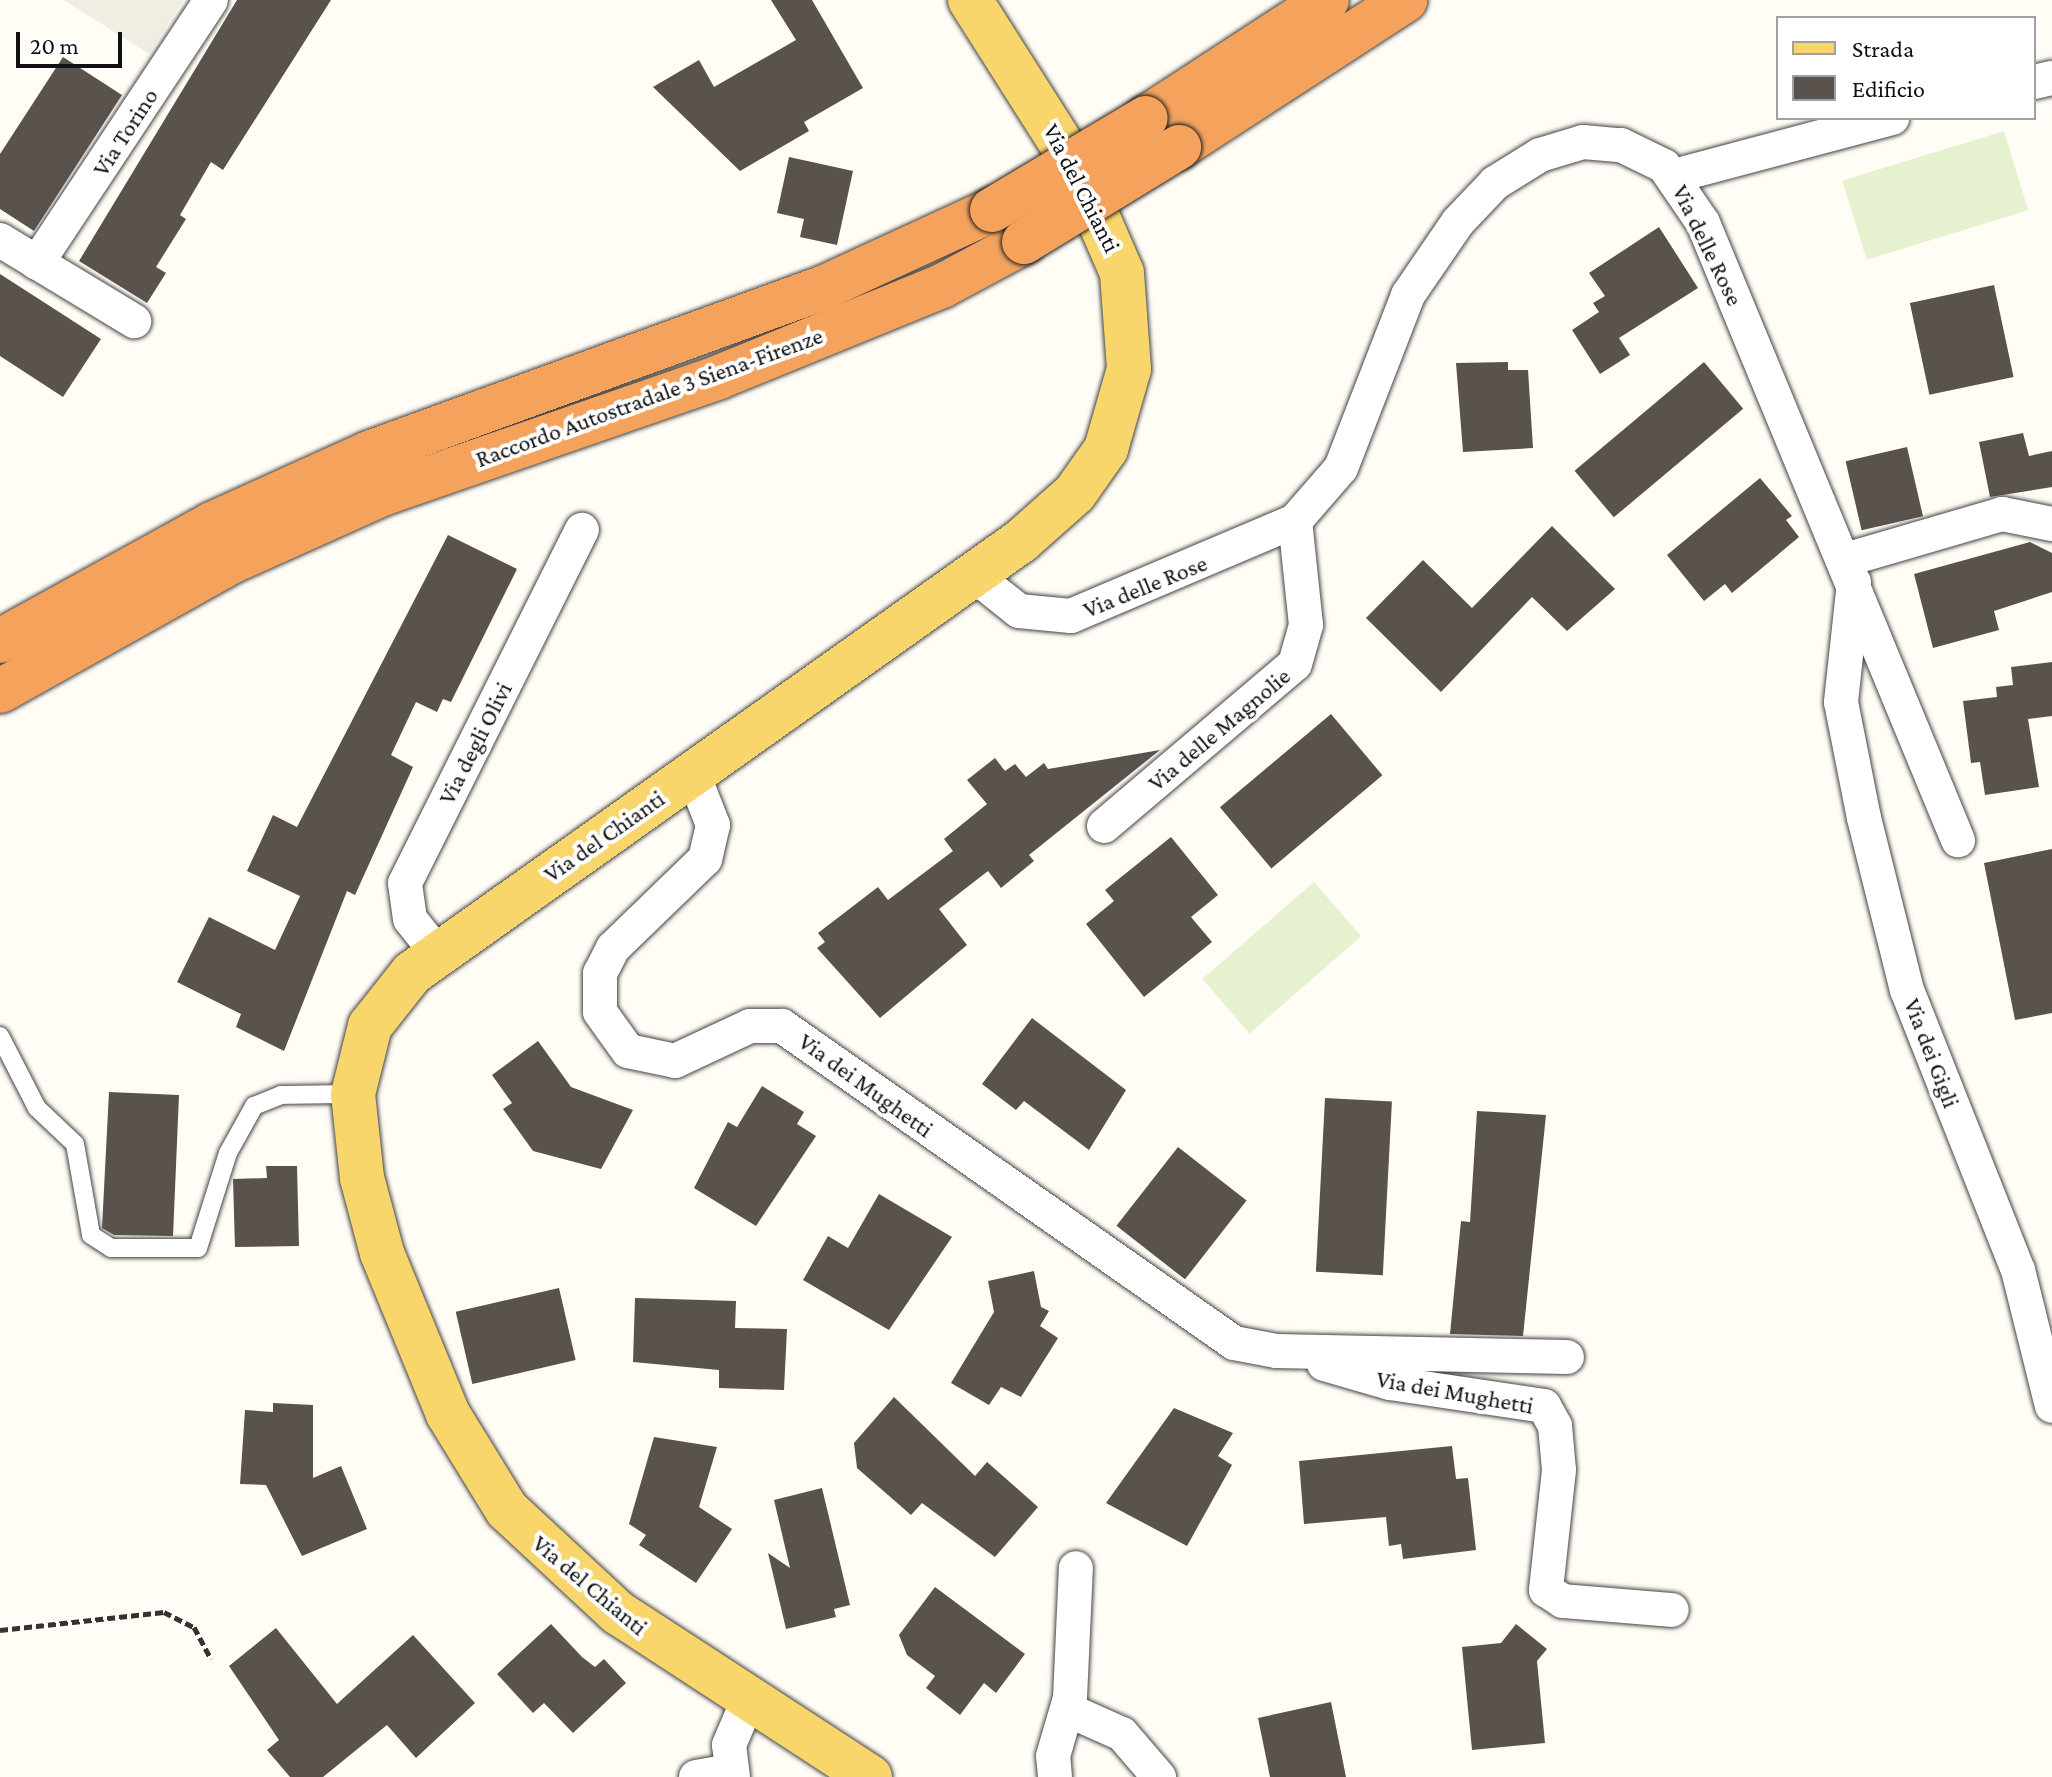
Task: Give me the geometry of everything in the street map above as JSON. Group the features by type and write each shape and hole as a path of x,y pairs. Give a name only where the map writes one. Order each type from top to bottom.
{"highway":[{"name":"Raccordo Autostradale 3 Siena-Firenze","path":"0,641 212,524 369,453 827,286 992,210 1146,118 1327,0"},
{"name":"Raccordo Autostradale 3 Siena-Firenze","path":"0,691 231,562 382,494 719,377 942,286 1024,242 1179,147 1405,0"}],"main road":[{"name":"Via del Chianti","path":"870,1777 582,1585 532,1539 477,1468 382,1253 359,1166 353,1094 358,1059 378,1011 437,953 975,576 1060,509 1095,467 1118,421 1130,350 1122,273 1102,218 970,0"}],"street":[{"name":"Via Torino","path":"37,263 211,0"},
{"path":"1674,176 1884,120"},
{"name":"Via delle Rose","path":"975,576 1019,611 1071,616 1295,521 1341,468 1418,278 1495,183 1540,155 1596,142 1645,153 1674,176 1723,267 1958,840"},
{"path":"0,240 134,321"},
{"path":"1849,571 2002,514 2052,524"},
{"name":"Via delle Magnolie","path":"1104,826 1295,664 1306,625 1295,521"},
{"name":"Via degli Olivi","path":"437,953 406,912 405,883 582,530"},
{"name":"Via dei Gigli","path":"1849,571 1840,691 1901,969 2018,1270 2052,1406"},
{"path":"1840,691 1872,625"},
{"name":"Via dei Mughetti","path":"693,774 713,825 705,859 613,948 600,973 600,1012 621,1046 663,1063 750,1026 782,1026 1221,1337 1289,1352 1390,1383 1544,1406 1555,1426 1559,1470 1546,1590 1563,1601 1672,1610"},
{"name":"Via dei Mughetti","path":"1289,1352 1567,1357"},
{"path":"1055,1777 1053,1756 1068,1710 1076,1568"},
{"path":"696,1777 731,1774 729,1745 749,1698"},
{"path":"1068,1710 1122,1734 1159,1777"}],"lane":[{"path":"0,1036 37,1108 75,1144 91,1235 111,1248 198,1248 228,1153 254,1106 281,1095 353,1094"}],"path":[{"path":"0,1630 164,1612 194,1627 211,1659"}],"green space":[{"path":"2004,131 2028,210 1867,260 1842,180"},
{"path":"1314,882 1361,936 1250,1033 1202,979"}],"shaded area":[{"path":"64,0 183,0 149,54"}],"building":[{"path":"237,0 331,0 223,170 211,162 180,215 186,219 156,267 166,273 147,303 79,261"},
{"path":"771,0 812,0 863,88 804,122 809,131 740,171 653,87 699,60 714,87 796,40"},
{"path":"63,57 122,95 34,231 0,209 0,154"},
{"path":"789,157 853,171 837,245 800,237 804,219 777,213"},
{"path":"1659,227 1698,288 1619,338 1630,355 1600,374 1572,330 1599,312 1593,303 1605,296 1589,273"},
{"path":"0,274 101,339 63,397 0,356"},
{"path":"1994,285 2014,377 1929,395 1910,303"},
{"path":"1508,362 1508,370 1528,370 1533,448 1463,452 1456,363"},
{"path":"1704,362 1743,409 1614,517 1575,471"},
{"path":"2023,433 2029,456 2052,451 2052,487 1990,497 1979,442"},
{"path":"1907,447 1923,516 1862,530 1846,461"},
{"path":"1760,478 1792,516 1786,520 1799,537 1732,593 1725,584 1704,601 1667,555"},
{"path":"1552,526 1615,589 1567,631 1532,597 1441,692 1366,618 1423,560 1472,608"},
{"path":"448,535 517,569 451,702 443,699 437,712 416,702 391,755 413,767 355,895 347,891 284,1051 236,1027 241,1014 177,982 209,917 275,950 300,896 247,871 273,815 297,827"},
{"path":"2030,542 2052,553 2052,592 1994,611 1999,630 1933,648 1914,574"},
{"path":"2052,662 2052,716 2028,719 2039,787 1985,795 1980,762 1971,763 1963,701 1997,697 1996,687 2013,685 2011,667"},
{"path":"1331,714 1382,775 1271,868 1220,807"},
{"path":"1160,750 1029,855 1034,861 1001,888 988,871 939,909 967,945 880,1018 817,948 825,942 818,933 878,887 888,900 953,851 944,839 987,804 967,780 995,758 1005,771 1015,764 1026,777 1044,763 1048,769"},
{"path":"1171,837 1218,895 1191,917 1212,942 1144,997 1086,924 1114,901 1105,890"},
{"path":"2052,849 2052,1013 2015,1020 1984,863"},
{"path":"1032,1018 1126,1090 1089,1150 1024,1101 1016,1110 982,1084"},
{"path":"538,1041 571,1087 633,1110 601,1169 533,1151 503,1109 512,1103 492,1075"},
{"path":"762,1086 804,1112 797,1124 816,1136 756,1226 694,1188 728,1122 737,1127"},
{"path":"109,1092 179,1095 173,1236 114,1235 102,1228"},
{"path":"1325,1098 1392,1102 1383,1275 1316,1272"},
{"path":"1477,1111 1546,1115 1523,1336 1450,1334 1461,1221 1470,1222"},
{"path":"1178,1147 1247,1201 1185,1279 1116,1226"},
{"path":"266,1166 297,1166 299,1246 235,1247 233,1179 267,1178"},
{"path":"879,1194 952,1237 889,1330 803,1280 828,1236 848,1248"},
{"path":"1034,1271 1041,1307 1049,1311 1040,1326 1058,1338 1021,1397 1001,1387 989,1405 951,1383 994,1312 988,1281"},
{"path":"559,1288 576,1360 472,1384 456,1312"},
{"path":"635,1298 736,1301 735,1328 787,1329 784,1390 719,1388 719,1370 633,1362"},
{"path":"894,1397 975,1476 987,1462 1038,1507 995,1557 922,1503 911,1515 857,1468 854,1443"},
{"path":"273,1403 313,1405 313,1478 341,1466 367,1529 302,1556 266,1485 240,1484 245,1410 273,1412"},
{"path":"1174,1408 1233,1433 1218,1456 1232,1465 1187,1546 1106,1503"},
{"path":"654,1437 717,1447 699,1507 732,1529 696,1583 639,1545 646,1535 629,1524"},
{"path":"1452,1446 1456,1479 1468,1478 1476,1550 1403,1559 1401,1544 1389,1546 1386,1517 1304,1524 1299,1461"},
{"path":"822,1488 850,1605 834,1609 836,1617 786,1629 768,1553 790,1568 774,1500"},
{"path":"935,1587 1025,1654 996,1693 984,1683 960,1715 926,1688 935,1676 907,1655 899,1635"},
{"path":"551,1624 582,1657 595,1667 604,1659 626,1683 573,1733 544,1703 533,1713 497,1674"},
{"path":"1516,1624 1547,1649 1537,1661 1545,1743 1472,1750 1462,1647 1501,1643"},
{"path":"276,1628 337,1704 413,1635 475,1703 416,1758 387,1725 323,1777 290,1777 267,1750 279,1740 229,1666"},
{"path":"1331,1702 1346,1777 1270,1777 1258,1718"}]}
